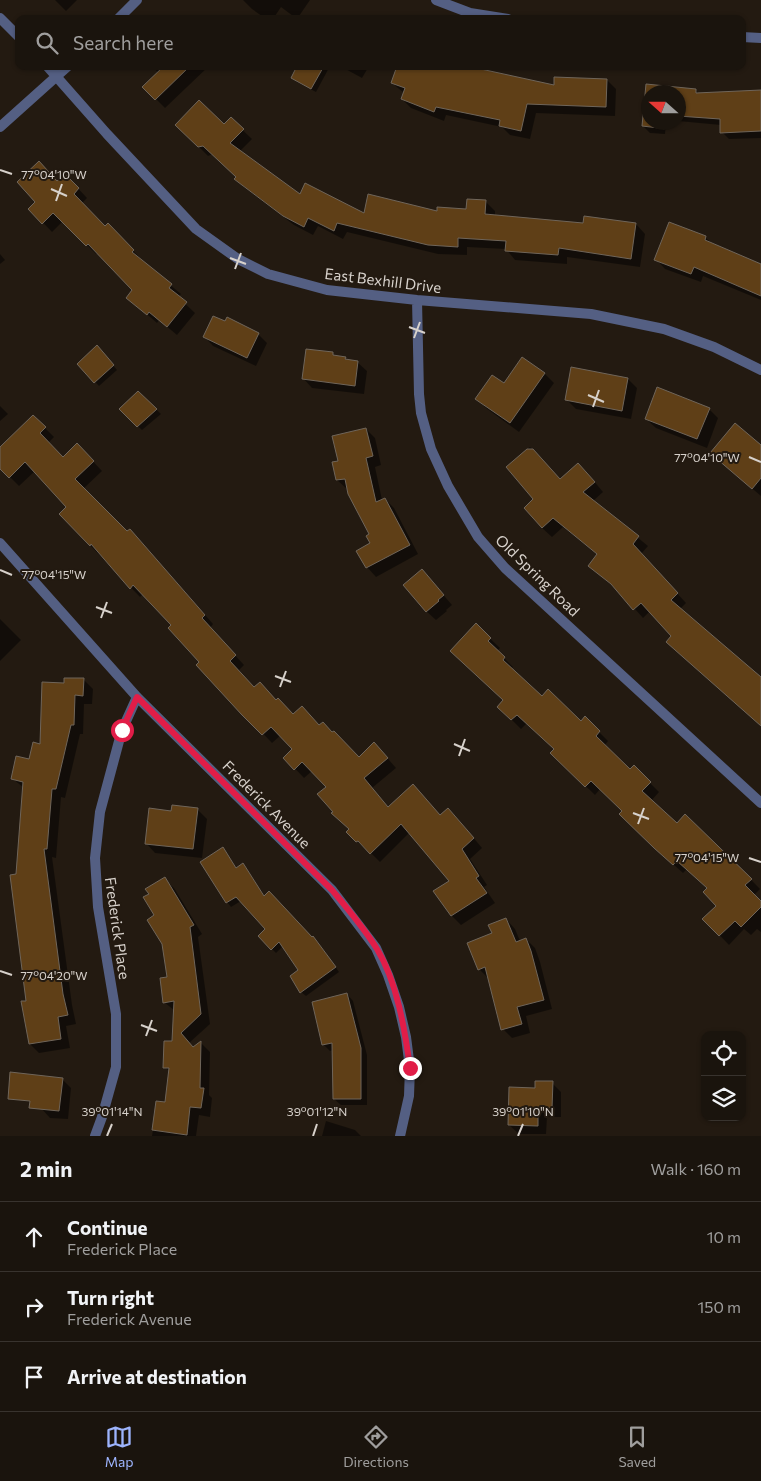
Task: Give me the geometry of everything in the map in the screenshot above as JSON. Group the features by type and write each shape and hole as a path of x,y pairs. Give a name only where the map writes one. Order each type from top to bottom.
{"street":[{"path":"122,15 138,0"},
{"path":"436,0 470,13 483,15"},
{"path":"0,18 15,33"},
{"path":"746,37 761,38"},
{"name":"East Bexhill Drive","path":"51,70 106,134 196,228 238,259 268,274 327,290 416,300 591,314 664,330 714,347 761,370"},
{"path":"0,126 64,70"},
{"name":"Old Spring Road","path":"416,300 421,413 431,449 448,486 478,537 505,568 761,803"},
{"name":"Frederick Avenue","path":"0,543 137,697 332,890 376,948 399,1006 410,1068 409,1096 400,1136"},
{"name":"Frederick Place","path":"95,1136 116,1067 116,1014 98,907 95,858 100,812 122,730 137,697"}],"building":[{"path":"160,70 186,70 155,100 142,87"},
{"path":"295,70 322,70 311,89 291,78"},
{"path":"396,70 485,70 554,85 554,77 607,79 606,107 527,104 521,131 499,126 500,120 436,107 434,112 401,99 405,88 391,83"},
{"path":"686,88 696,89 696,93 761,90 761,131 720,133 720,119 686,117"},
{"path":"199,100 224,124 231,117 244,129 230,143 300,194 305,183 364,213 368,194 437,211 437,207 466,209 467,199 486,200 485,214 583,223 584,216 636,223 631,259 559,248 558,255 505,251 506,241 458,238 458,247 428,245 337,223 334,231 308,218 304,227 283,216 234,179 236,177 203,146 198,147 175,125"},
{"path":"39,161 57,181 65,174 79,188 74,194 105,226 108,223 134,250 132,252 172,284 169,288 187,302 167,327 149,312 147,315 126,298 132,290 88,244 86,246 53,213 42,224 28,209 35,202 17,182"},
{"path":"669,222 706,236 705,240 761,264 761,296 694,267 691,274 654,260"},
{"path":"213,316 225,321 227,317 259,333 247,358 203,337"},
{"path":"97,345 114,365 94,383 77,364"},
{"path":"306,349 333,352 333,355 358,361 355,386 302,379"},
{"path":"522,357 545,373 510,423 475,399 492,375 504,383"},
{"path":"571,367 628,378 622,411 565,400"},
{"path":"657,387 710,408 697,439 645,419"},
{"path":"138,391 157,409 137,427 119,409"},
{"path":"33,415 46,427 40,433 63,457 77,443 94,461 75,479 127,531 130,529 205,615 202,618 236,655 230,661 254,687 260,682 276,700 278,698 293,714 302,706 319,725 323,722 359,757 374,742 388,758 364,778 388,807 413,784 440,815 448,808 474,838 462,849 479,876 476,878 487,893 451,916 433,891 449,881 401,824 370,854 358,841 356,842 346,832 349,829 331,813 333,812 317,794 326,787 302,762 294,770 283,758 292,749 271,727 262,735 242,715 196,665 199,662 168,628 171,625 133,585 130,589 91,544 90,546 59,514 66,507 25,462 9,478 0,469 0,447"},
{"path":"735,423 761,445 761,478 752,489 710,453"},
{"path":"366,428 373,456 366,458 376,502 385,498 410,545 366,568 356,551 370,543 366,536 369,534 348,494 345,479 336,480 332,462 338,461 332,436"},
{"path":"527,449 533,449 560,479 578,463 595,482 583,492 639,536 633,544 678,593 671,600 761,677 761,726 666,642 671,636 641,603 633,610 611,584 588,566 597,554 553,518 542,528 524,508 533,499 506,467"},
{"path":"422,569 444,595 426,612 403,585"},
{"path":"476,623 491,638 488,641 505,657 503,660 542,696 548,689 581,721 585,716 600,731 596,736 630,769 634,765 651,782 642,791 677,823 685,814 752,879 745,885 761,901 761,907 741,927 735,921 719,936 702,919 716,906 703,892 707,888 677,861 673,865 654,848 619,814 622,811 591,781 585,787 550,753 554,749 517,715 511,720 497,707 503,700 450,651"},
{"path":"64,678 84,678 83,696 75,695 74,725 71,725 56,789 52,789 47,849 44,849 63,994 68,1015 58,1017 61,1039 29,1044 21,1001 26,1001 10,875 16,874 23,782 11,779 16,756 29,759 33,742 40,744 42,682 64,683"},
{"path":"172,805 198,808 193,849 145,844 149,808 171,811"},
{"path":"223,847 236,868 243,863 264,896 269,891 313,936 336,967 300,993 290,976 298,970 279,942 271,950 258,936 265,929 236,897 226,903 200,862"},
{"path":"165,877 194,925 190,927 201,1014 181,1033 193,1047 201,1041 200,1088 204,1088 201,1108 190,1107 187,1135 152,1130 156,1101 165,1102 169,1068 163,1068 164,1041 172,1041 174,1001 163,1003 160,978 167,977 162,944 147,920 154,915 143,897 149,894 145,889"},
{"path":"506,918 516,942 526,938 544,1000 517,1007 522,1024 501,1030 485,967 478,970 467,943 492,933 488,925"},
{"path":"347,993 361,1048 361,1099 333,1099 332,1043 322,1045 312,1002"},
{"path":"10,1072 63,1078 59,1111 29,1108 30,1101 8,1099"},
{"path":"535,1081 553,1081 552,1108 538,1108 538,1126 508,1125 509,1087 535,1088"}],"route":[{"path":"122,730 137,697 332,890 356,919 380,956 399,1006 410,1068"}]}
